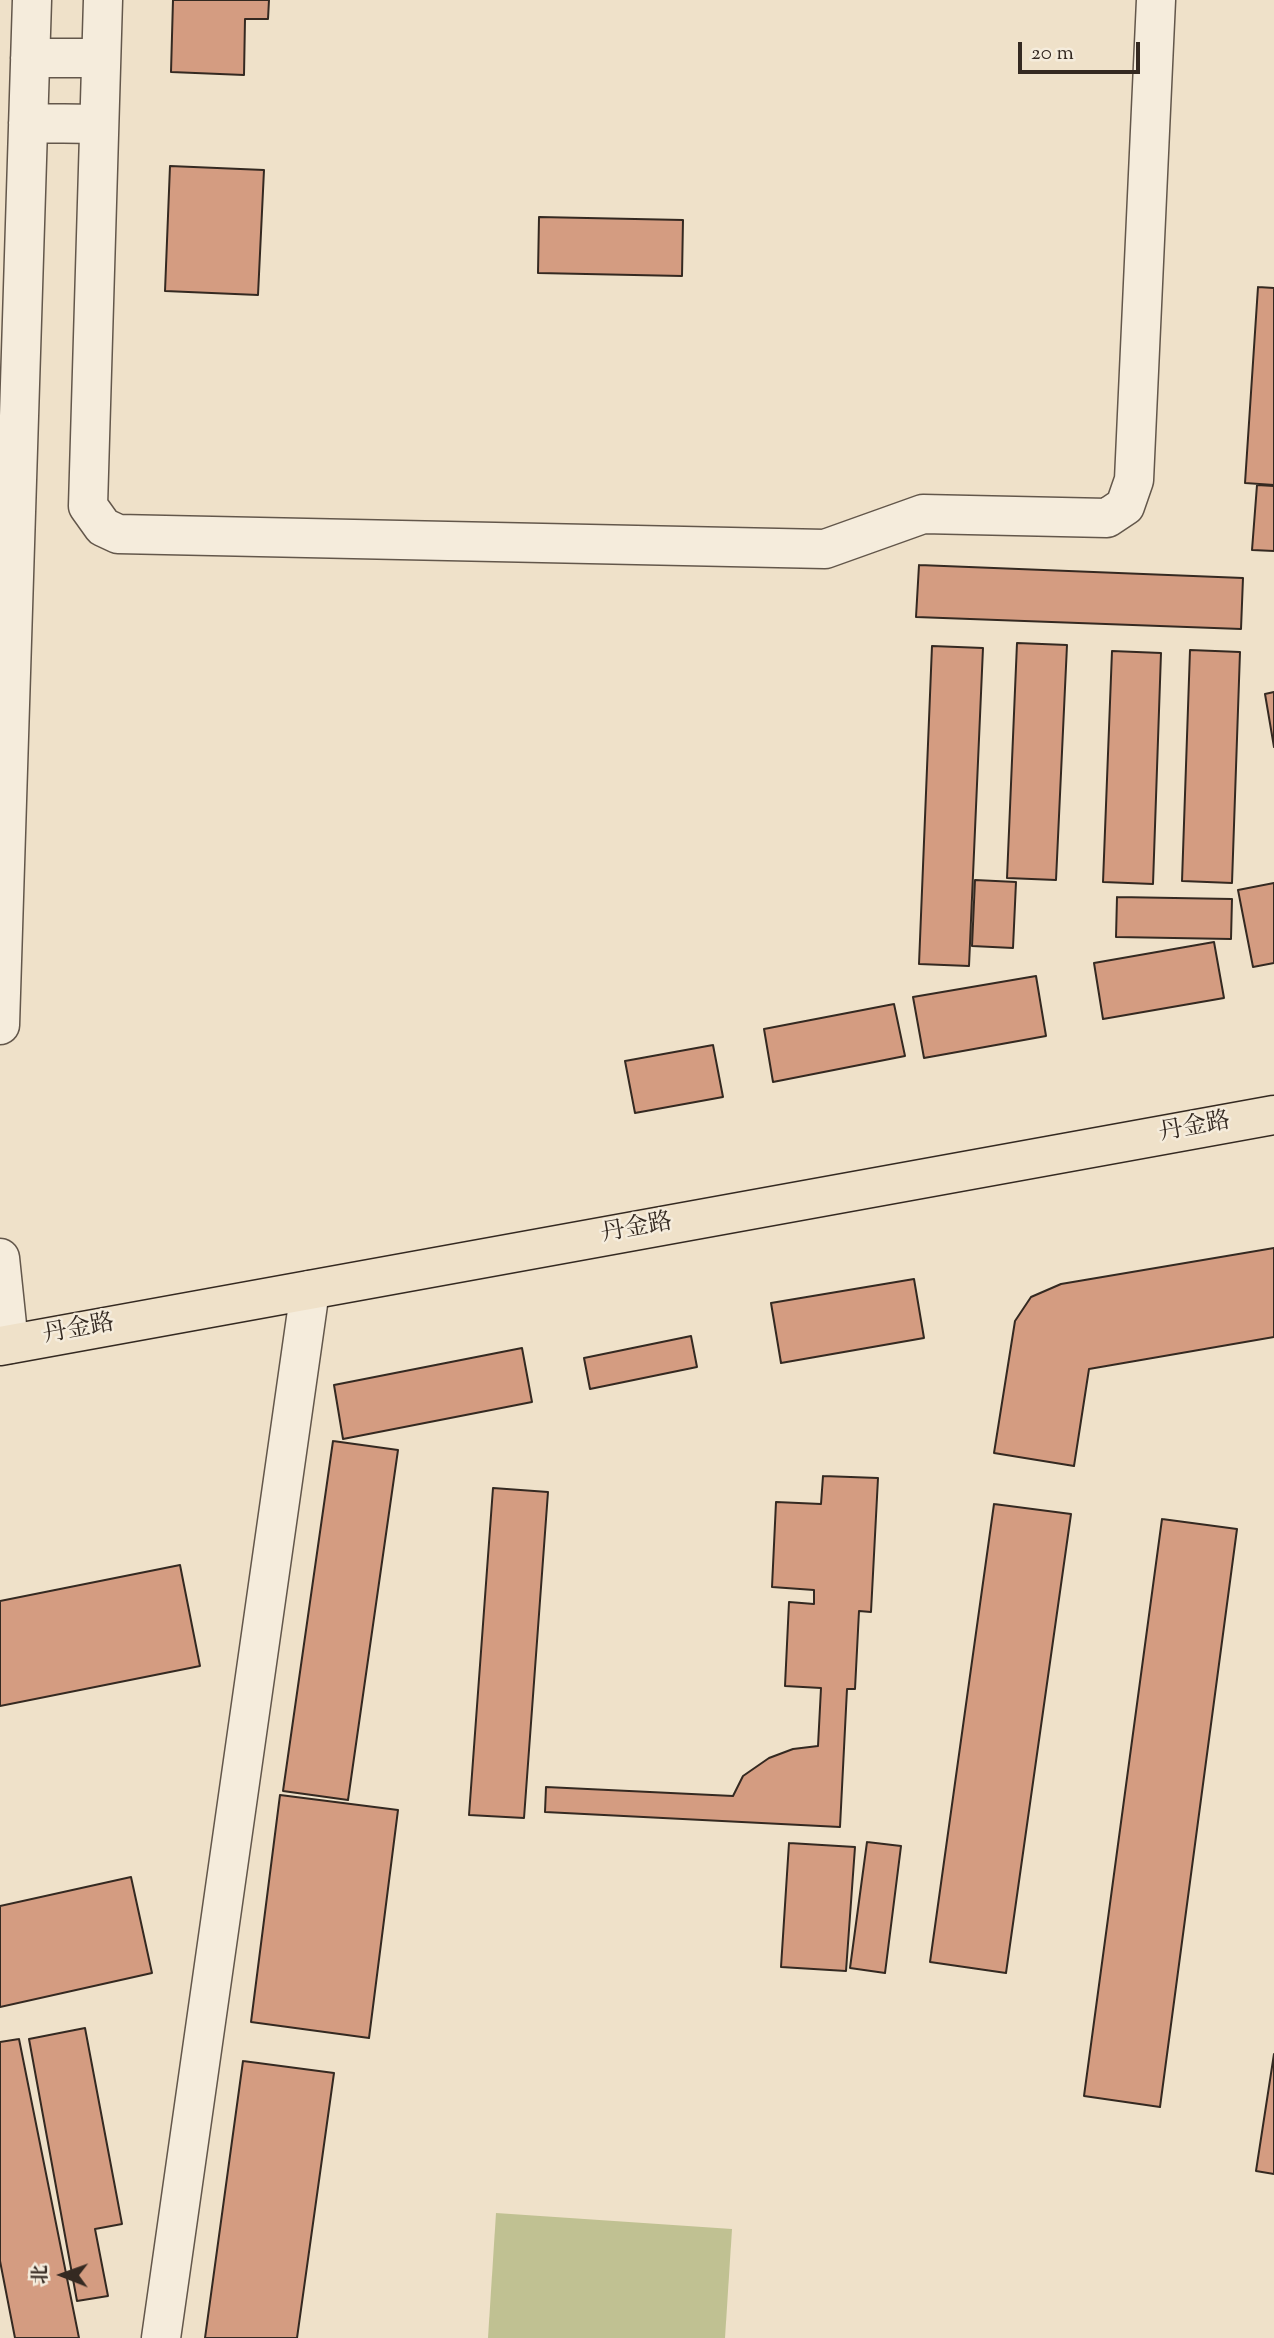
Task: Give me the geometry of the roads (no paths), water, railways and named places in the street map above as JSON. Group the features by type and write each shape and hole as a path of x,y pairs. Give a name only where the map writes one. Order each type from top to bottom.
{"main road":[{"name":"丹金路","path":"4,1345 1274,1115"}],"street":[{"path":"0,1025 32,0"},
{"path":"103,0 88,506 103,527 118,534 825,549 923,514 1107,518 1125,506 1134,480 1156,0"},
{"path":"30,58 101,58"},
{"path":"27,123 99,124"},
{"path":"0,1258 4,1345"},
{"path":"161,2338 310,1290"}]}
